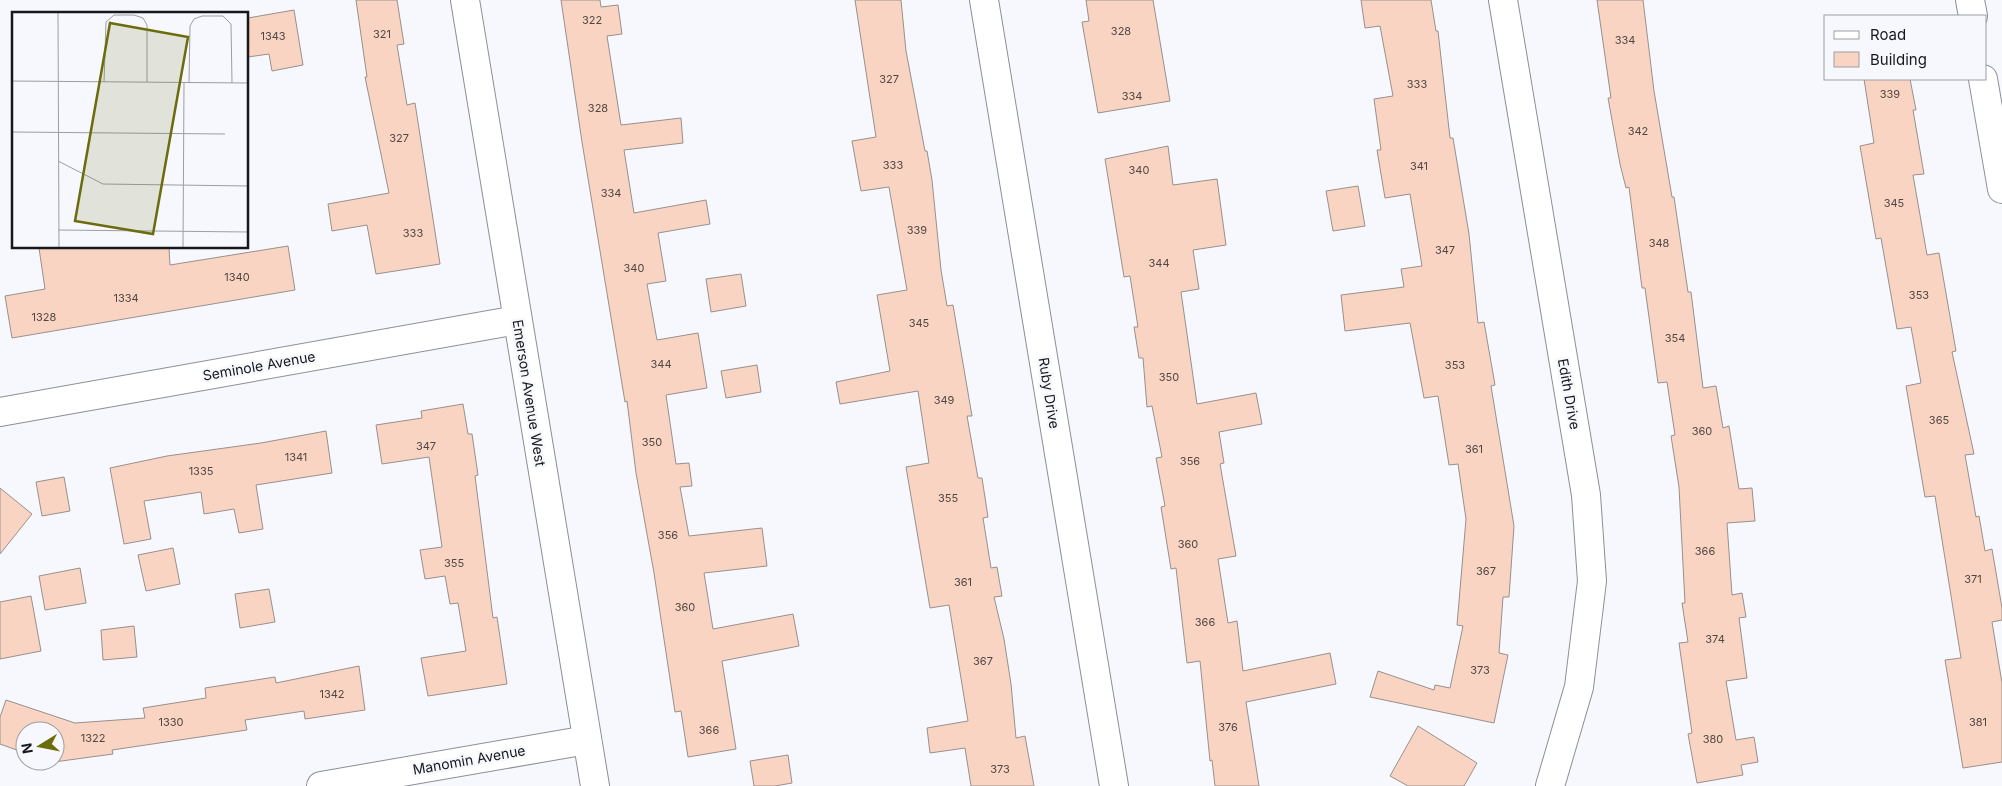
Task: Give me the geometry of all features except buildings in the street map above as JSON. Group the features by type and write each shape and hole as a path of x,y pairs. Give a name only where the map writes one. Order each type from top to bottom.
{"street":[{"name":"Emerson Avenue West","path":"464,0 595,786"},
{"name":"Ruby Drive","path":"984,0 1114,786"},
{"name":"Edith Drive","path":"1503,0 1586,495 1592,581 1579,686 1550,786"},
{"path":"1970,0 1973,15"},
{"path":"1983,80 2002,188"},
{"name":"Seminole Avenue","path":"0,412 517,320"},
{"name":"Manomin Avenue","path":"321,786 587,740"}]}
